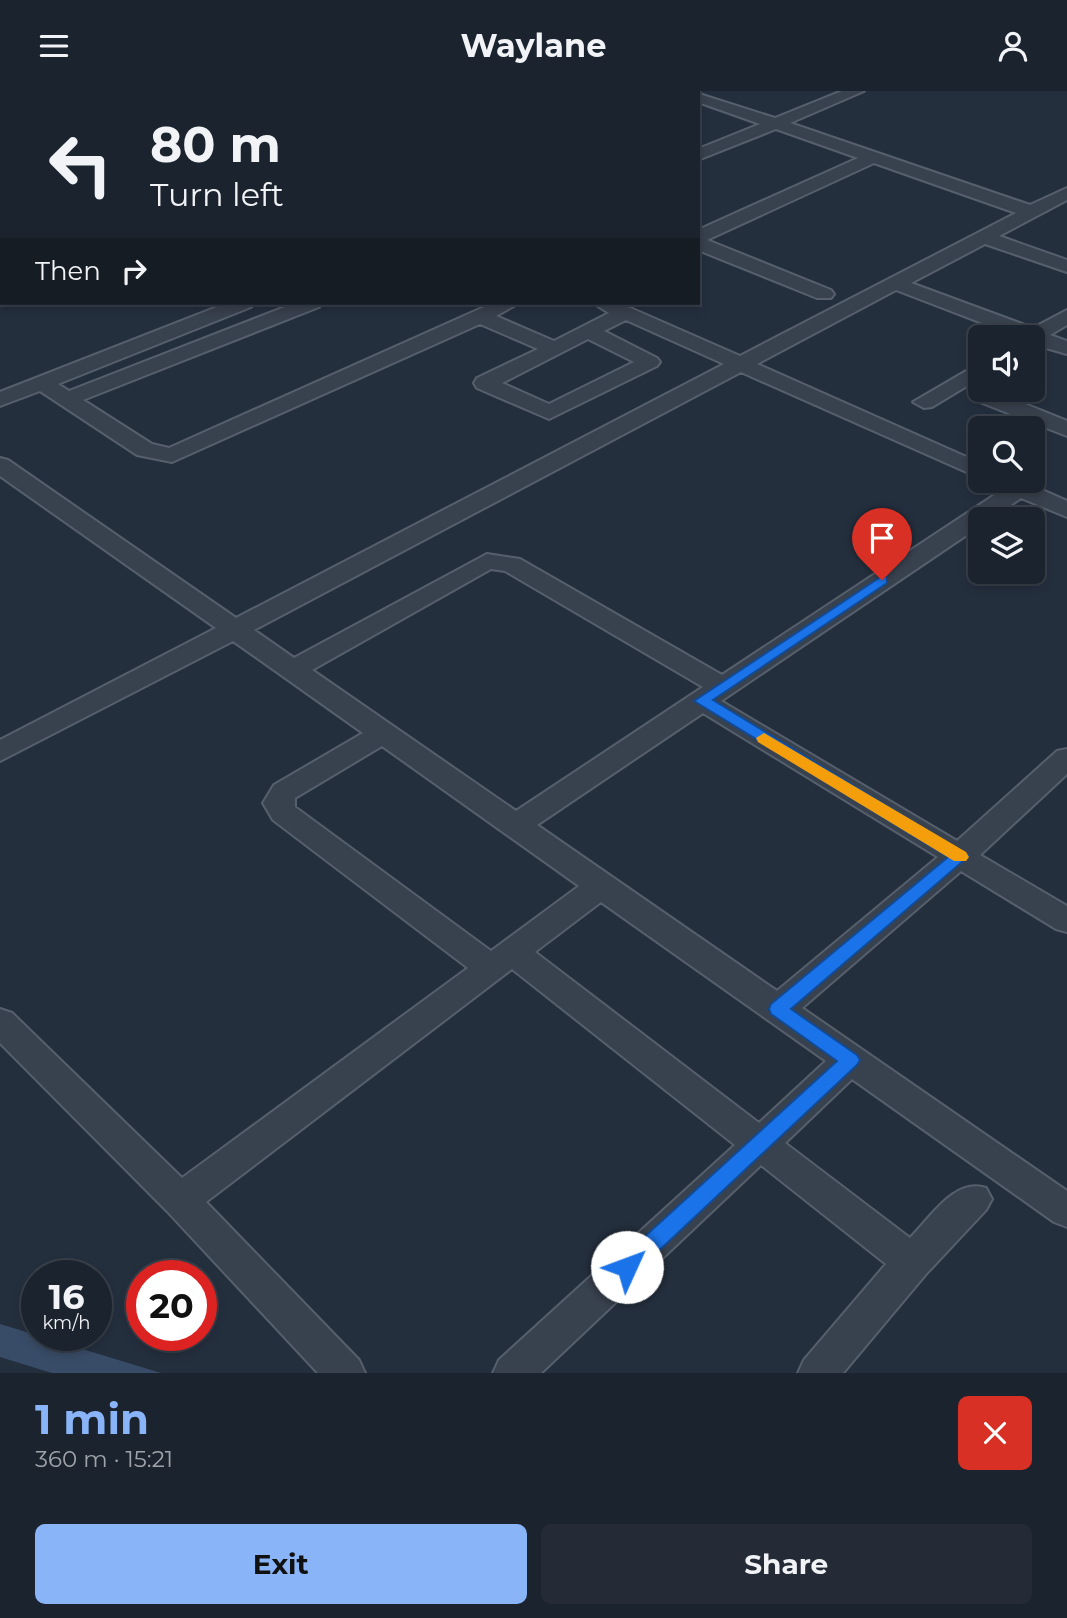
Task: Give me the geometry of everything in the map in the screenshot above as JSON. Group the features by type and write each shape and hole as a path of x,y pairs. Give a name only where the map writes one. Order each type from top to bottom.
{"lane":[{"path":"700,154 856,91"},
{"path":"700,98 1029,211"},
{"path":"700,236 874,157"},
{"path":"0,752 1067,193"},
{"path":"981,236 1067,266"},
{"path":"700,244 824,294"},
{"path":"894,283 1002,325"},
{"path":"0,400 239,305"},
{"path":"67,399 307,305"},
{"path":"42,383 145,450 173,455 505,305"},
{"path":"607,305 968,466"},
{"path":"588,331 650,362 550,412 485,383 588,331 625,313"},
{"path":"1045,330 1067,316"},
{"path":"481,317 554,348"},
{"path":"1045,341 1067,348"},
{"path":"924,402 968,376"},
{"path":"1000,402 1067,429"},
{"path":"0,465 381,734 1067,1211"},
{"path":"515,826 712,694 1000,493"},
{"path":"1029,493 1067,510"},
{"path":"292,670 487,561 511,565 960,856 1067,921"},
{"path":"381,734 284,792 278,803 283,813 502,960 760,1144 912,1262"},
{"path":"778,1009 960,856 1067,758"},
{"path":"180,1200 601,886"},
{"path":"0,1022 180,1200 345,1373"},
{"path":"513,1373 850,1060"},
{"path":"818,1373 912,1262 973,1199"}],"water":[{"path":"0,1324 21,1330 21,1351 89,1351 161,1373 52,1373 0,1357"}],"slow traffic":[{"path":"764,738 960,857"}],"route":[{"path":"627,1267 850,1060 778,1009 960,856 702,701 882,580"}]}
